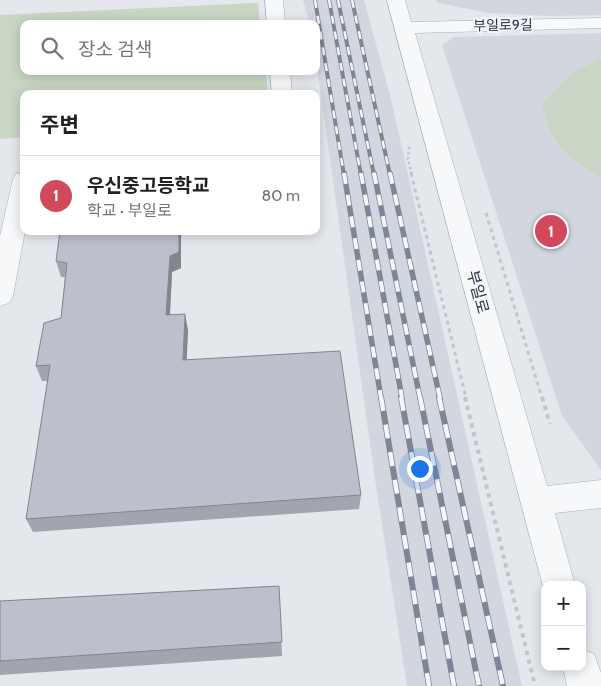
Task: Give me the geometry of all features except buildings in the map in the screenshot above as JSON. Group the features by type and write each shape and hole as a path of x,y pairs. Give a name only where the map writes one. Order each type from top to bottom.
{"street":[{"path":"274,0 276,20"},
{"name":"부일로","path":"396,0 557,581"},
{"name":"부일로9길","path":"404,28 601,23"},
{"path":"280,75 282,90"},
{"path":"0,296 20,198"},
{"path":"536,501 601,494"},
{"path":"582,671 586,686"}],"path":[{"path":"410,140 408,159 535,686"},
{"path":"484,207 550,424"}],"shaded area":[{"path":"303,0 364,0 391,99 522,686 407,686 375,479 318,75 320,75 320,20 309,20"},
{"path":"435,0 601,0 601,15 548,16 488,13 439,3"},
{"path":"601,33 601,470 562,416 442,45 454,37"}],"green space":[{"path":"258,3 260,20 20,20 20,75 266,75 268,90 20,90 20,137 0,139 0,15"},
{"path":"601,59 601,178 579,164 562,149 551,132 542,107 550,95 574,71"}],"railway":[{"path":"315,0 318,20"},
{"path":"329,0 361,175"},
{"path":"338,0 374,175"},
{"path":"352,0 390,175"},
{"path":"320,30 344,175"},
{"path":"344,173 381,398"},
{"path":"361,173 402,398"},
{"path":"374,173 420,398"},
{"path":"390,173 440,398"},
{"path":"381,397 429,686"},
{"path":"401,397 454,686"},
{"path":"420,397 479,686"},
{"path":"439,397 503,686"}],"place":[{"name":"우신중고등학교","path":"551,231"}]}
